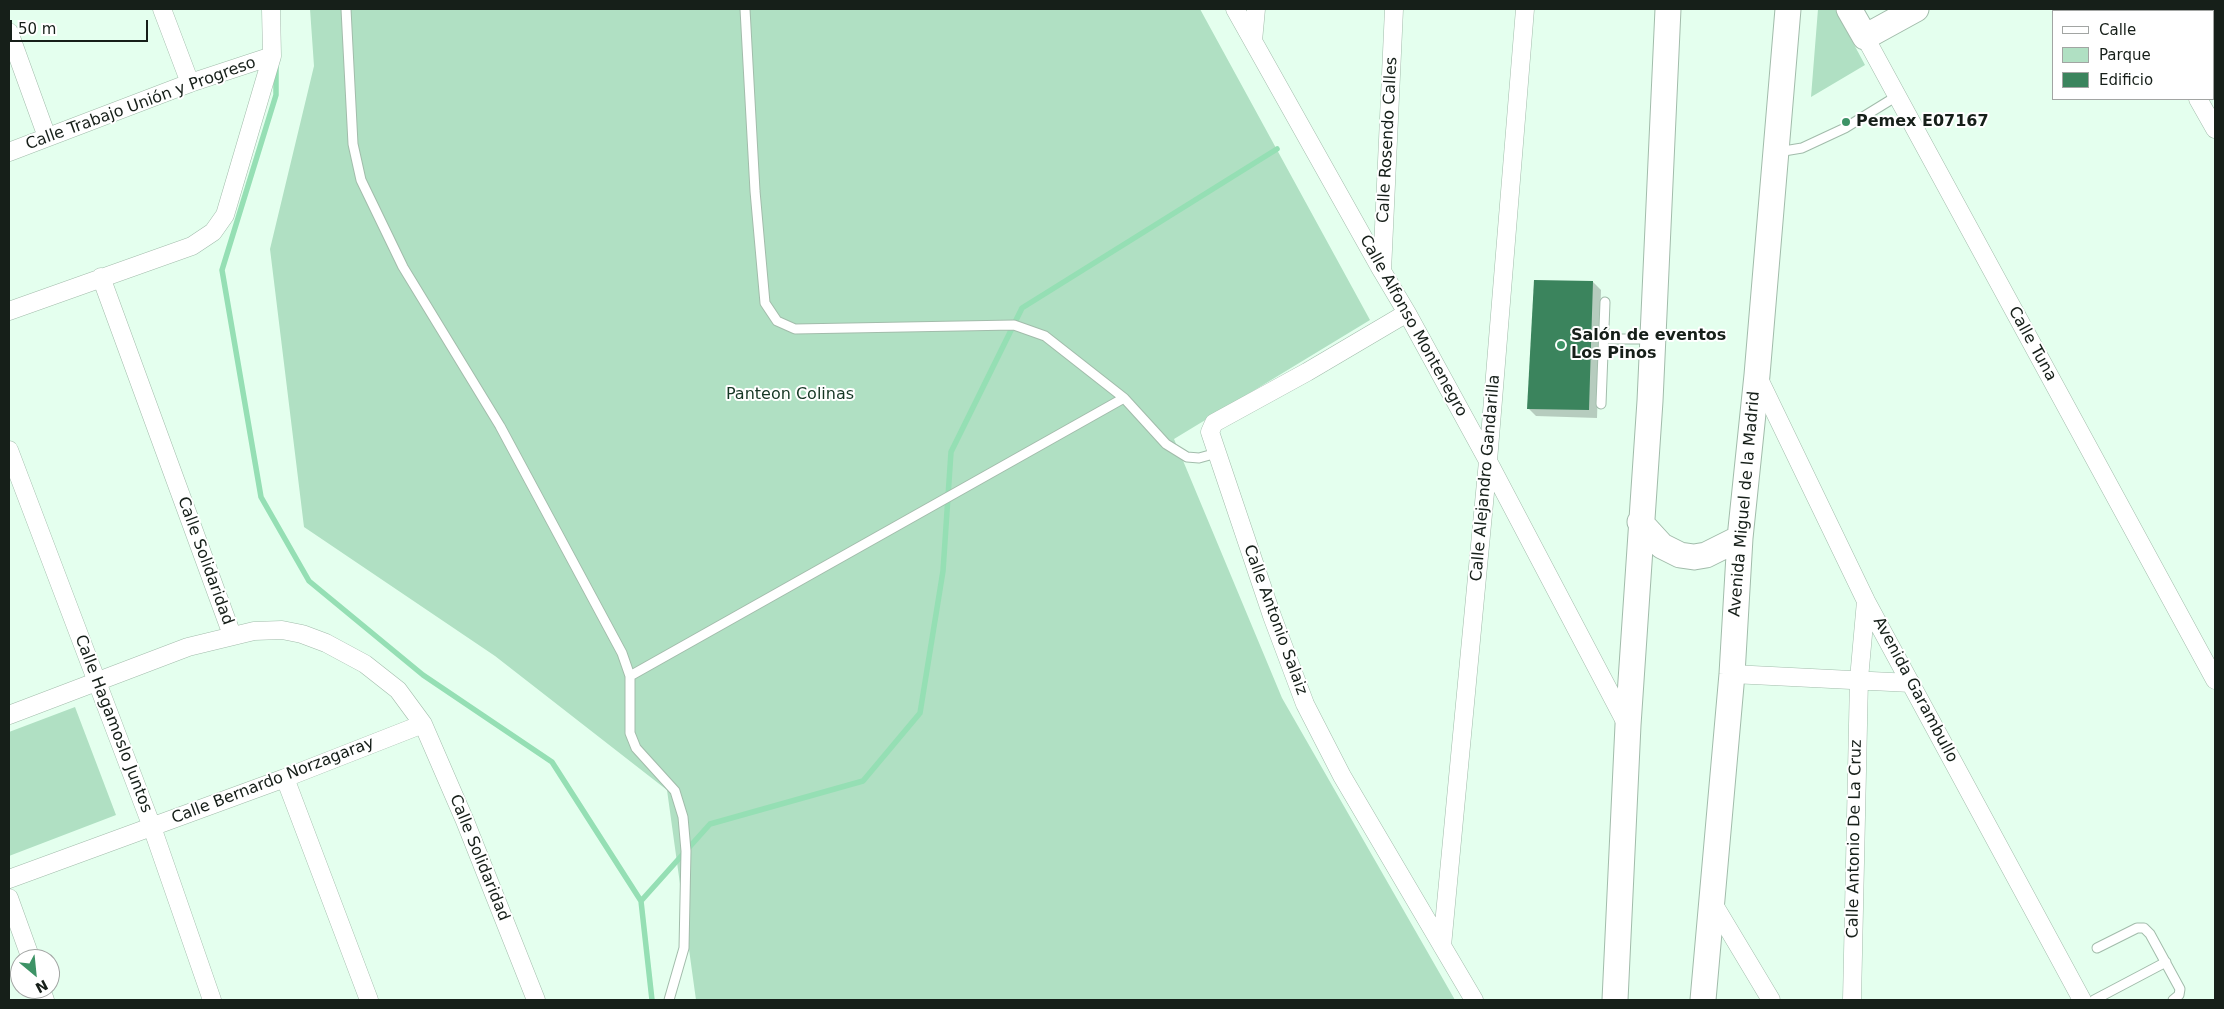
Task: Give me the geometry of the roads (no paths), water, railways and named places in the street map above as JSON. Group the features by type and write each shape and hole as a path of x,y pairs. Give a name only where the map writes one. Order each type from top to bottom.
{"main road":[{"path":"1615,1000 1628,725 1653,339 1668,9"},
{"name":"Avenida Miguel de la Madrid","path":"1703,1000 1732,674 1740,538 1757,375 1788,9"},
{"name":"Calle Tuna","path":"1849,9 1865,37"},
{"path":"1865,37 1916,9"},
{"path":"1640,522 1662,546 1680,556 1694,557 1706,555 1740,538"}],"street":[{"path":"162,9 190,83"},
{"path":"9,311 192,246 213,232 225,215 272,56 271,9"},
{"name":"Calle Alfonso Montenegro","path":"1235,9 1407,313 1628,725"},
{"path":"1253,41 1256,9"},
{"name":"Calle Rosendo Calles","path":"1382,271 1394,9"},
{"name":"Calle Alejandro Gandarilla","path":"1442,946 1488,461 1525,9"},
{"path":"9,32 47,138"},
{"name":"Calle Tuna","path":"1865,37 2215,680"},
{"name":"Calle Trabajo Unión y Progreso","path":"9,152 190,83 272,56"},
{"path":"2199,100 2215,129"},
{"name":"Calle Solidaridad","path":"101,277 232,635 254,631 282,630 302,634 326,643 365,664 398,690 423,724 465,821 536,1000"},
{"name":"Calle Antonio Salaiz","path":"1407,313 1307,372 1214,423 1210,432 1276,626 1305,704 1342,776 1474,1000"},
{"name":"Avenida Garambullo","path":"1757,375 1866,601 2082,1000"},
{"name":"Calle Hagamoslo Juntos","path":"9,450 152,827 212,1000"},
{"name":"Calle Antonio De La Cruz","path":"1852,1000 1859,679 1866,601"},
{"path":"9,715 188,647 232,635"},
{"path":"1732,674 1911,683"},
{"name":"Calle Bernardo Norzagaray","path":"9,879 285,778 423,724"},
{"path":"285,778 369,1000"},
{"path":"9,898 27,949"},
{"path":"1711,900 1770,1000"}],"lane":[{"path":"346,9 353,144 361,180 402,267 500,426 599,608 622,653 630,676 630,733 636,748 675,791 683,817 686,851 684,948 670,1000"},
{"path":"745,9 755,191 765,303 776,321 795,329 1014,325 1045,336 1124,398 1166,444 1187,457 1199,458 1217,453"},
{"path":"1776,152 1802,148 1845,128 1897,96"},
{"path":"1601,404 1605,302"},
{"path":"1604,339 1653,339"},
{"path":"630,676 1124,398"},
{"path":"2097,948 2137,928 2144,928 2150,934 2180,989 2179,995 2174,1000"},
{"path":"2094,1000 2166,962"}],"waterway":[{"path":"276,68 276,95 222,270 261,497 309,581 423,675 552,762 641,901 652,1000"},
{"path":"641,901 710,824 863,781 920,713 943,571 951,452 1022,308 1277,149"}],"place":[{"name":"Pemex E07167","path":"1846,122"},
{"name":"Salón de eventos Los Pinos","path":"1561,345"}],"park label":[{"name":"Panteon Colinas","path":"790,395"}]}
